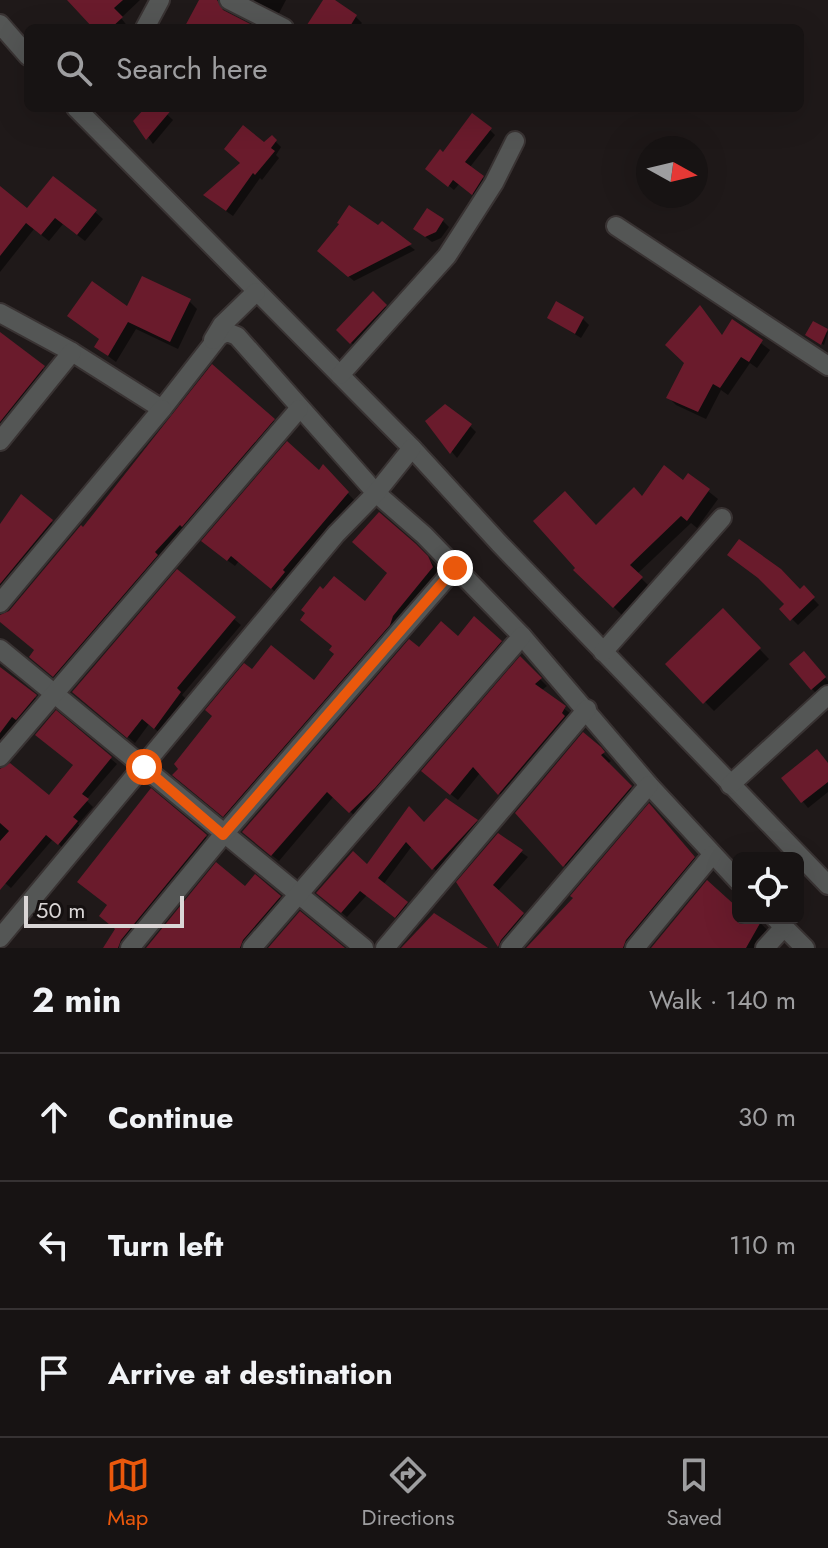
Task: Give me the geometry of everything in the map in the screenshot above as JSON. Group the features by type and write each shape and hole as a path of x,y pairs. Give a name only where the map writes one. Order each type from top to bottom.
{"street":[{"path":"147,24 160,0"},
{"path":"229,0 276,24"},
{"path":"0,24 24,51"},
{"path":"96,116 256,292 340,375 408,453 828,885"},
{"path":"340,375 447,256 494,183 515,141"},
{"path":"616,226 828,366"},
{"path":"211,346 222,325 256,292"},
{"path":"0,313 72,352 162,409"},
{"path":"0,603 211,346 224,333 237,336 376,493 424,535 522,636 649,785 732,875"},
{"path":"0,441 72,352"},
{"path":"0,757 299,409"},
{"path":"0,938 336,534 376,493 408,453"},
{"path":"603,652 722,518"},
{"path":"130,948 223,835 455,568"},
{"path":"252,948 522,636"},
{"path":"0,649 364,948"},
{"path":"730,785 828,695"},
{"path":"385,948 587,709"},
{"path":"510,948 649,785"},
{"path":"635,948 712,855"},
{"path":"765,948 779,924"},
{"path":"782,924 805,948"}],"building":[{"path":"67,0 123,0 114,8 123,17 115,24 89,24"},
{"path":"199,0 217,0 223,10 250,24 186,24"},
{"path":"323,0 335,0 357,15 351,24 308,24"},
{"path":"141,112 170,112 146,140 133,121"},
{"path":"472,113 492,128 465,162 484,176 472,195 453,180 448,187 425,169 440,149 443,152"},
{"path":"243,125 264,142 272,135 277,140 271,148 275,151 255,175 253,173 226,211 203,195 240,163 224,149"},
{"path":"53,176 97,210 77,235 55,218 41,235 26,223 0,256 0,186 27,208"},
{"path":"349,205 378,225 382,221 412,244 348,277 317,251 339,224"},
{"path":"427,208 444,219 436,232 425,237 413,229"},
{"path":"142,276 191,299 170,342 128,322 108,356 94,347 99,339 67,316 92,281 127,306"},
{"path":"373,291 387,305 350,344 336,330"},
{"path":"556,301 584,317 575,334 547,318"},
{"path":"700,305 722,335 732,319 763,340 749,362 741,357 720,388 713,384 698,412 666,398 684,363 665,345"},
{"path":"813,321 828,329 821,345 805,335"},
{"path":"0,332 45,366 0,422"},
{"path":"212,364 275,419 182,527 180,525 155,552 158,555 53,677 29,657 34,650 0,622 0,615 9,611 81,525 83,527"},
{"path":"445,404 472,424 450,454 425,421"},
{"path":"287,441 319,470 323,464 349,492 283,570 285,572 271,589 231,556 227,561 201,541"},
{"path":"664,465 683,480 688,473 710,489 687,521 681,516 630,565 643,577 613,608 573,570 575,568 533,521 565,491 596,525 634,487 642,496"},
{"path":"21,494 53,520 0,584 0,524"},
{"path":"379,512 428,556 433,567 393,616 390,625 223,817 172,775 178,769 174,764 212,716 205,710 244,663 252,669 271,645 314,680 334,654 329,650 332,646 300,620 305,613 301,610 320,586 323,589 334,576 365,601 387,573 352,542"},
{"path":"739,539 781,569 800,589 804,585 815,597 790,621 779,609 784,604 758,578 727,555"},
{"path":"177,569 236,617 177,688 181,692 154,729 142,719 127,738 72,692"},
{"path":"723,608 761,648 703,704 665,664"},
{"path":"474,616 502,641 375,788 349,813 327,792 271,856 242,832 409,639 419,647 441,621 458,636"},
{"path":"804,651 826,677 811,690 789,664"},
{"path":"520,656 542,678 535,684 566,706 562,713 565,716 498,795 473,767 450,795 421,771"},
{"path":"0,667 37,695 16,720 12,717 0,733"},
{"path":"56,710 112,757 82,794 89,799 73,817 78,821 58,845 46,835 0,890 0,841 9,831 0,823 0,769 10,763 49,795 73,765 35,735"},
{"path":"583,732 601,747 605,752 601,755 632,786 563,867 515,813"},
{"path":"817,749 828,763 828,782 801,803 781,778"},
{"path":"151,788 207,835 121,940 118,948 103,948 115,929 99,916 107,905 77,882"},
{"path":"446,798 478,820 432,870 406,842 378,878 408,902 395,918 360,891 341,913 316,893 353,851 367,864 409,806 424,822"},
{"path":"649,803 695,857 626,940 623,948 526,948 573,898 570,896"},
{"path":"498,833 523,850 493,885 524,913 498,947 456,882"},
{"path":"216,862 245,886 255,874 281,896 243,940 240,948 146,948"},
{"path":"707,880 732,903 732,924 760,924 746,948 651,948"},
{"path":"300,911 345,948 268,948"},
{"path":"434,913 488,948 401,948"}],"route":[{"path":"144,767 223,835 455,568"}]}
